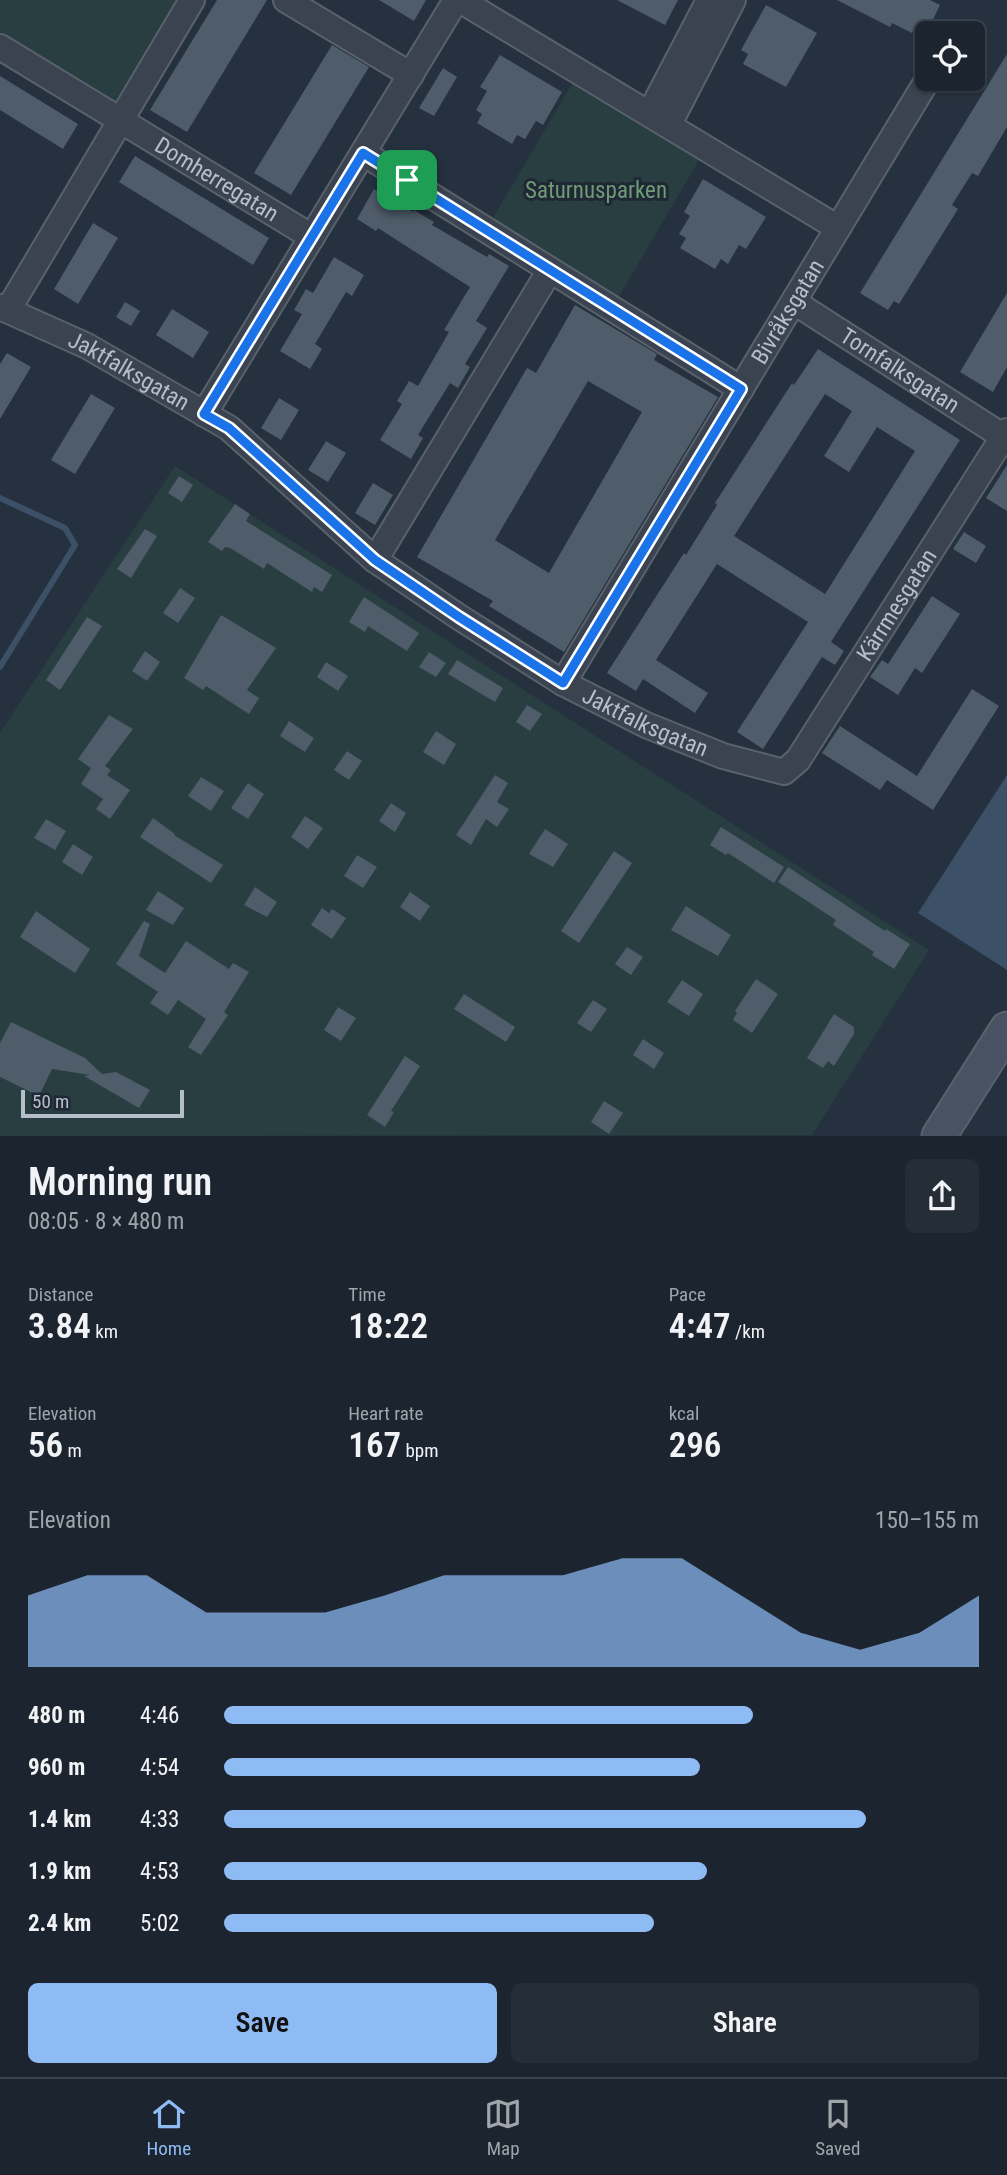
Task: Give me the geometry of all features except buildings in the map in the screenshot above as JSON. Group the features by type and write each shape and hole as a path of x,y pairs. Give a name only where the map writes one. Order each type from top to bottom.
{"street":[{"path":"4,309 192,0"},
{"path":"286,0 411,75"},
{"path":"204,414 458,0 660,118 838,228"},
{"path":"660,118 709,0"},
{"path":"660,118 733,0"},
{"name":"Domherregatan","path":"0,47 312,237"},
{"name":"Bivråksgatan","path":"563,683 921,91"},
{"path":"363,153 741,389"},
{"path":"375,560 550,270"},
{"name":"Tornfalksgatan","path":"793,302 1006,435"},
{"name":"Jaktfalksgatan","path":"4,309 87,346 229,428 375,560 563,683 646,725 697,746 723,756 784,772"},
{"name":"Kärrmesgatan","path":"784,772 798,760 1006,435"},
{"path":"939,1136 1007,1028"}],"green space":[{"path":"0,0 180,0 114,107 0,36"},
{"name":"Saturnusparken","path":"573,82 701,157 618,298 490,223"},
{"path":"175,466 929,950 812,1135 0,1136 0,733"}],"water":[{"path":"1007,775 1007,970 918,913"}],"waterway":[{"path":"0,498 65,528 75,545 0,667"}],"route":[{"path":"363,153 407,180 741,389 563,683 375,560 229,428 204,414 363,153"}]}
